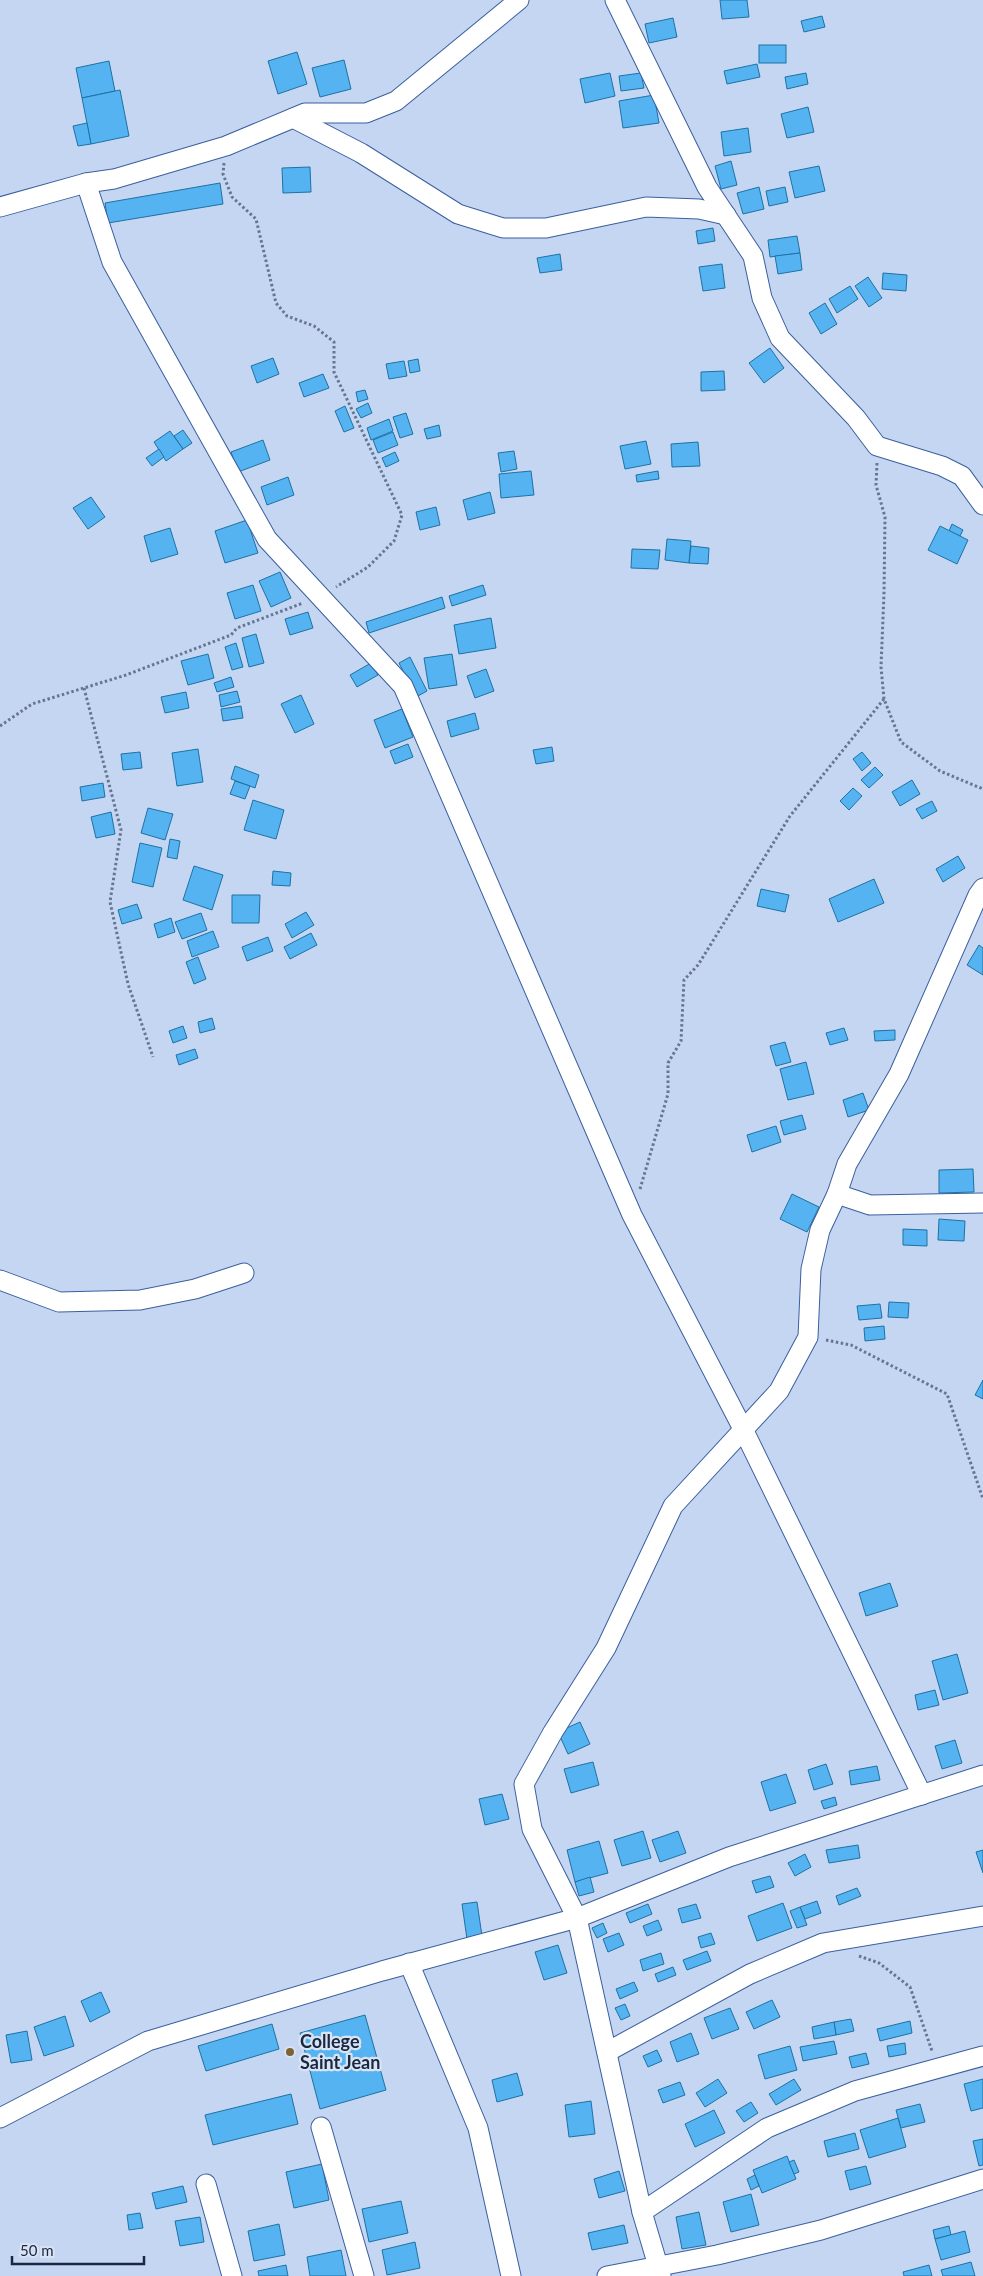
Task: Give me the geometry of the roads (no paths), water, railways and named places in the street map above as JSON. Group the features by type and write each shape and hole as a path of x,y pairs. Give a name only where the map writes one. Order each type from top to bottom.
{"street":[{"path":"0,206 86,183 114,179 226,146 305,113 366,112 396,101 519,0"},
{"path":"615,0 707,187 753,256 762,298 780,338 856,418 877,446 942,466 962,476 983,505"},
{"path":"293,118 361,153 458,214 503,228 546,228 646,207 699,209 726,215"},
{"path":"86,183 112,262 267,539 403,686 632,1215 743,1429 922,1795"},
{"path":"659,2272 642,2212 576,1918 532,1829 524,1784 553,1732 606,1648 673,1506 779,1391 808,1338 811,1269 820,1230 837,1194 847,1164 899,1074 978,895 983,888"},
{"path":"837,1194 870,1205 983,1203"},
{"path":"0,1280 60,1302 140,1300 195,1289 244,1273"},
{"path":"0,2118 148,2041 409,1963 576,1918 729,1857 983,1775"},
{"path":"607,2052 750,1974 823,1943 983,1916"},
{"path":"409,1963 478,2128 510,2276"},
{"path":"642,2212 767,2128 855,2091 983,2056"},
{"path":"321,2128 364,2276"},
{"path":"607,2276 659,2272 821,2230 983,2179"},
{"path":"206,2184 232,2276"}],"place":[{"name":"College Saint Jean","path":"290,2052"}]}
